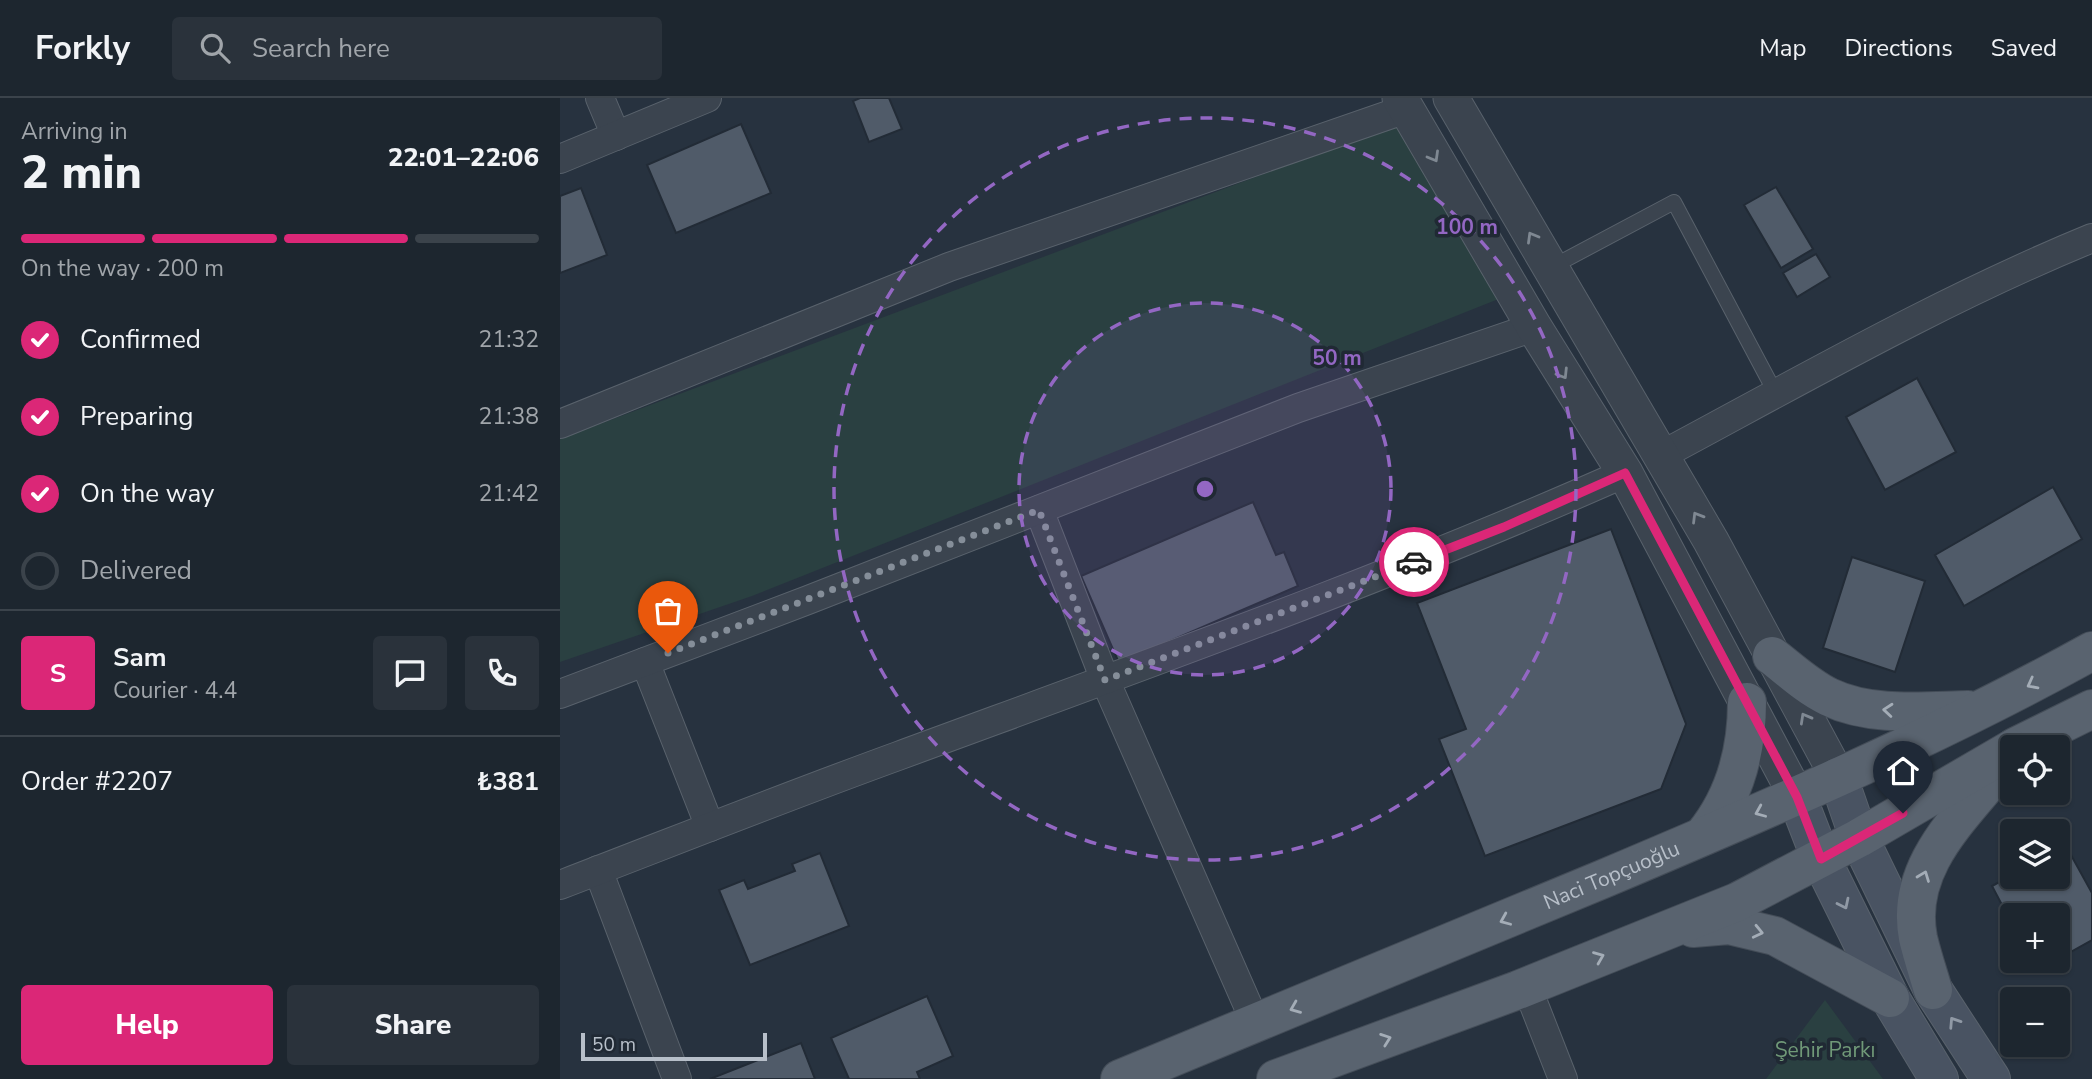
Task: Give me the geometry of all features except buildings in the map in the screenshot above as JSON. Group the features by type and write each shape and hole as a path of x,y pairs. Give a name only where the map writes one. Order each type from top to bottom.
{"main road":[{"name":"Naci Topçuoğlu","path":"1120,1079 1797,797 2025,688 2092,651"},
{"path":"1772,656 1811,687 1845,704 1905,711 1981,709"},
{"path":"1703,836 1725,804 1740,767 1747,724 1747,702"},
{"path":"2041,735 2092,709"},
{"path":"1276,1079 1527,986 1737,902 1859,838 2000,757"},
{"path":"1933,990 1918,936 1917,896 1935,848 2000,766"},
{"path":"1838,777 1859,838 1933,990 1992,1079"},
{"path":"1797,797 1821,859 1890,998 1939,1079"},
{"path":"1666,930 1729,925 1775,936 1890,998"}],"street":[{"path":"600,98 616,136"},
{"path":"560,159 707,98"},
{"path":"1451,98 1711,541 1838,777"},
{"path":"560,424 949,267 1403,103 1534,327 1625,473 1797,797"},
{"path":"1660,456 2019,268 2092,238"},
{"path":"560,694 1298,408 1534,327"},
{"path":"560,885 1258,623 1504,527 1625,473"},
{"path":"1039,510 1105,680 1256,1024"},
{"path":"645,662 710,827"},
{"path":"598,870 677,1079"},
{"path":"1527,986 1563,1079"}],"lane":[{"path":"1550,268 1674,202 1776,394"}],"green space":[{"path":"1391,126 1404,129 1506,296 752,596 560,662 560,439"},
{"name":"Şehir Parkı","path":"1825,1000 1883,1079 1766,1079"}],"way so far":[{"path":"668,653 1039,510 1105,680 1414,562"}],"route":[{"path":"1414,562 1504,527 1625,473 1797,797 1821,859 1903,813"}]}
